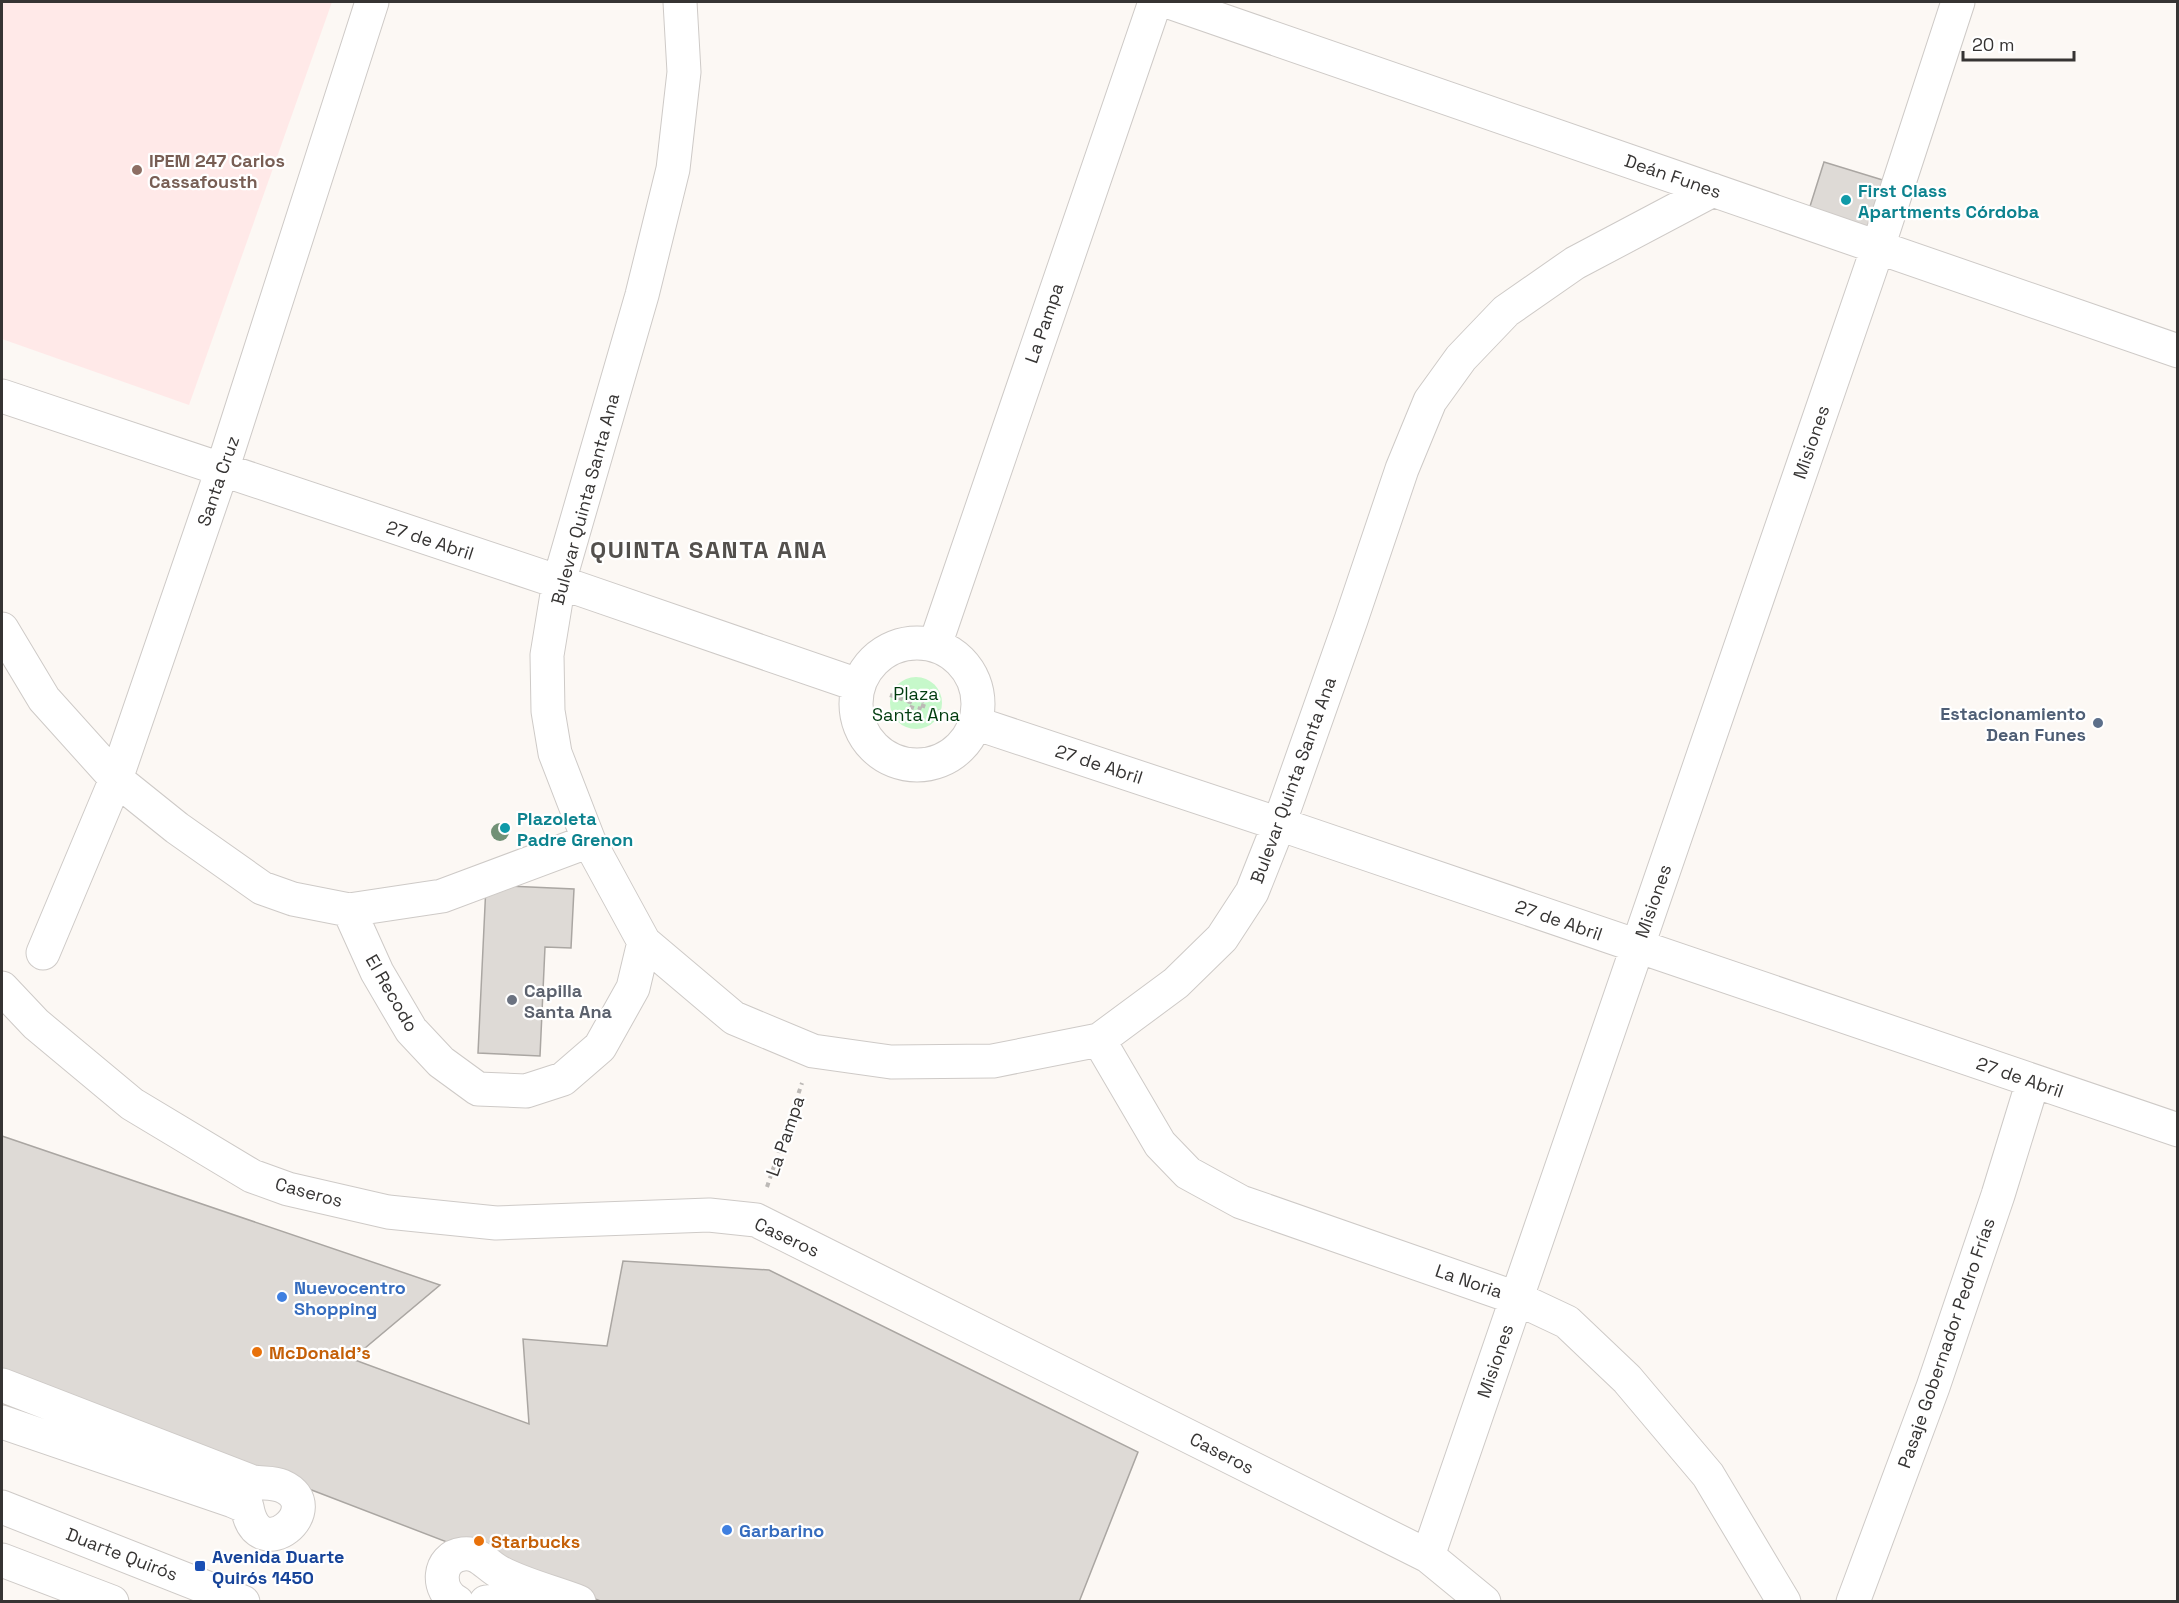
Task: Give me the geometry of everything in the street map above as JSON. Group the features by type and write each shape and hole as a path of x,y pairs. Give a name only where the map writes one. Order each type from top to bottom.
{"street":[{"name":"Santa Cruz","path":"43,953 116,779 222,470 372,2"},
{"name":"Bulevar Quinta Santa Ana","path":"680,2 684,72 673,169 642,295 559,582 547,655 548,711 555,753 589,841 644,942 734,1018 813,1051 891,1062 993,1061 1100,1040 1176,983 1222,938 1252,892 1279,824 1352,620 1402,469 1430,401 1461,358 1506,311 1575,263 1713,190"},
{"name":"La Pampa","path":"935,645 1155,2"},
{"name":"Deán Funes","path":"1169,2 2178,351"},
{"name":"Misiones","path":"1428,1556 1878,247 1959,2"},
{"name":"27 de Abril","path":"2,396 559,582 858,685"},
{"path":"2,629 44,699 116,779 177,828 262,888 293,899 349,910 442,896 589,841"},
{"path":"915,642 935,645 952,653 966,667 975,683 978,702 975,723 967,740 951,754 932,763 910,765 890,759 873,746 861,729 855,708 858,685 865,670 878,656 896,646 915,642"},
{"name":"27 de Abril","path":"975,723 2178,1130"},
{"name":"El Recodo","path":"349,910 377,972 411,1030 441,1062 478,1089 526,1091 563,1079 600,1047 633,988 644,942"},
{"name":"Caseros","path":"2,988 36,1024 132,1104 252,1176 288,1189 388,1212 496,1223 710,1215 756,1220 1428,1556 1484,1602"},
{"name":"La Noria","path":"1100,1040 1160,1144 1188,1173 1241,1202 1516,1298 1567,1322 1627,1379 1708,1475 1784,1602"},
{"name":"Pasaje Gobernador Pedro Frías","path":"1853,1602 1933,1387 1998,1195 2033,1081"},
{"path":"2,1385 250,1481 284,1486 291,1491 298,1506 295,1522 282,1532 266,1534 252,1524 247,1507 233,1500 2,1422"},
{"name":"Duarte Quirós","path":"2,1507 243,1602"},
{"path":"457,1602 445,1592 442,1576 443,1568 448,1562 462,1554 478,1556 508,1576 579,1602"},
{"path":"2,1560 112,1602"},
{"path":"486,1602 501,1600 509,1602"}],"path":[{"name":"La Pampa","path":"756,1220 813,1051"}],"shaded area":[{"name":"IPEM 247 Carlos Cassafousth","path":"2,2 332,2 189,405 2,339"}],"green space":[{"name":"Plaza Santa Ana","path":"916,677 926,679 934,685 940,693 942,703 940,713 934,721 926,727 916,729 906,727 898,721 892,713 890,703 892,693 898,685 906,679"}],"building":[{"name":"First Class Apartments Córdoba","path":"1824,162 1886,181 1868,238 1806,219"},
{"name":"Capilla Santa Ana","path":"486,885 574,889 571,948 545,947 540,1056 478,1053"},
{"path":"2,1136 440,1285 352,1359 529,1424 523,1339 607,1346 623,1261 769,1270 1138,1452 1079,1602 603,1602 2,1371"}],"place":[{"name":"IPEM 247 Carlos Cassafousth","path":"137,170"},
{"name":"First Class Apartments Córdoba","path":"1846,200"},
{"name":"Estacionamiento Dean Funes","path":"2098,723"},
{"name":"Plazoleta Padre Grenon","path":"505,828"},
{"name":"Capilla Santa Ana","path":"512,1000"},
{"name":"Nuevocentro Shopping","path":"282,1297"},
{"name":"McDonald's","path":"257,1352"},
{"name":"Garbarino","path":"727,1530"},
{"name":"Starbucks","path":"479,1541"},
{"name":"Avenida Duarte Quirós 1450","path":"200,1566"}],"district":[{"name":"QUINTA SANTA ANA","path":"709,549"}]}
